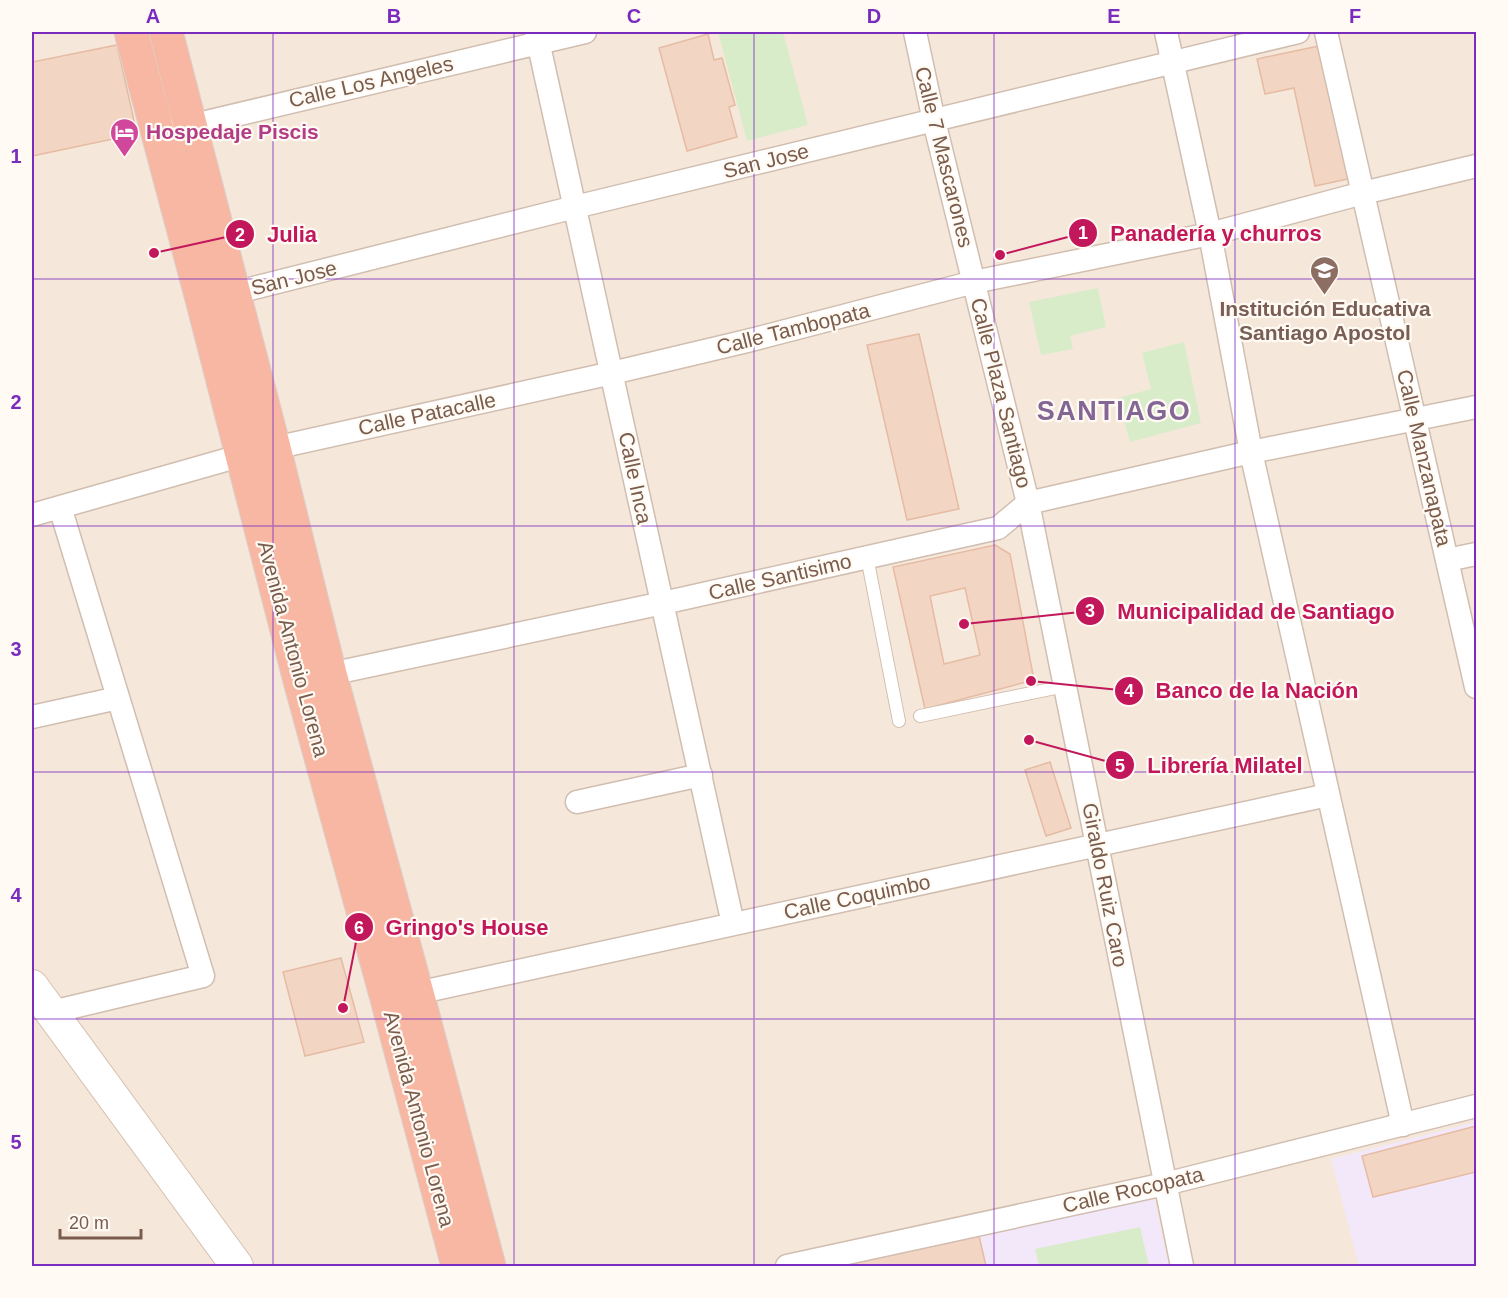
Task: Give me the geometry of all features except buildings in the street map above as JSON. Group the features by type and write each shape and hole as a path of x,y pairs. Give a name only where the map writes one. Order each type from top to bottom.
{"highway":[{"name":"Avenida Antonio Lorena","path":"131,32 243,455 315,678 402,996 489,1266"},
{"name":"Avenida Antonio Lorena","path":"166,32 274,448 315,678"},
{"name":"Avenida Antonio Lorena","path":"402,996 458,1266"}],"street":[{"name":"Calle Los Angeles","path":"158,133 538,37 585,32"},
{"name":"Calle 7 Mascarones","path":"915,32 934,121 974,282"},
{"path":"1166,32 1210,234 1251,452 1402,1125"},
{"name":"San Jose","path":"234,293 575,207 1298,32"},
{"name":"Calle Manzanapata","path":"1326,32 1476,687"},
{"name":"Calle Inca","path":"538,37 733,924"},
{"path":"1210,234 1363,193 1476,166"},
{"name":"Calle Tambopata","path":"612,373 747,341 974,282 1210,234"},
{"name":"Calle Plaza Santiago","path":"974,282 1028,503"},
{"name":"Calle Patacalle","path":"32,515 243,455 612,373"},
{"name":"Calle Santisimo","path":"315,678 998,528 1028,503 1251,452 1476,407"},
{"name":"Giraldo Ruiz Caro","path":"1028,503 1182,1266"},
{"path":"52,1012 203,976 60,507"},
{"path":"1447,560 1476,554"},
{"path":"32,717 118,698"},
{"path":"577,802 701,775"},
{"name":"Calle Coquimbo","path":"402,996 1328,795"},
{"path":"32,986 237,1266"},
{"name":"Calle Rocopata","path":"787,1266 1165,1184 1476,1106"}],"lane":[{"path":"867,557 899,721"},
{"path":"920,716 1065,686"}],"shaded area":[{"path":"32,32 1476,32 1476,1266 32,1266"},
{"path":"1476,1122 1476,1266 1359,1266 1331,1159"},
{"path":"1154,1198 1169,1266 841,1266"}],"green space":[{"path":"718,32 783,32 808,125 747,141"},
{"path":"1098,288 1106,327 1070,336 1073,349 1041,355 1029,302"},
{"path":"1184,342 1201,423 1130,442 1118,398 1151,389 1142,353"},
{"path":"1140,1227 1149,1266 1039,1266 1035,1249"}],"place":[{"name":"Hospedaje Piscis","path":"125,158"},
{"name":"Julia","path":"154,253"},
{"name":"Panadería y churros","path":"1000,255"},
{"name":"Institución Educativa Santiago Apostol","path":"1325,296"},
{"name":"Municipalidad de Santiago","path":"964,624"},
{"name":"Banco de la Nación","path":"1031,681"},
{"name":"Librería Milatel","path":"1029,740"},
{"name":"Gringo's House","path":"343,1008"}],"district":[{"name":"SANTIAGO","path":"1114,411"}]}
